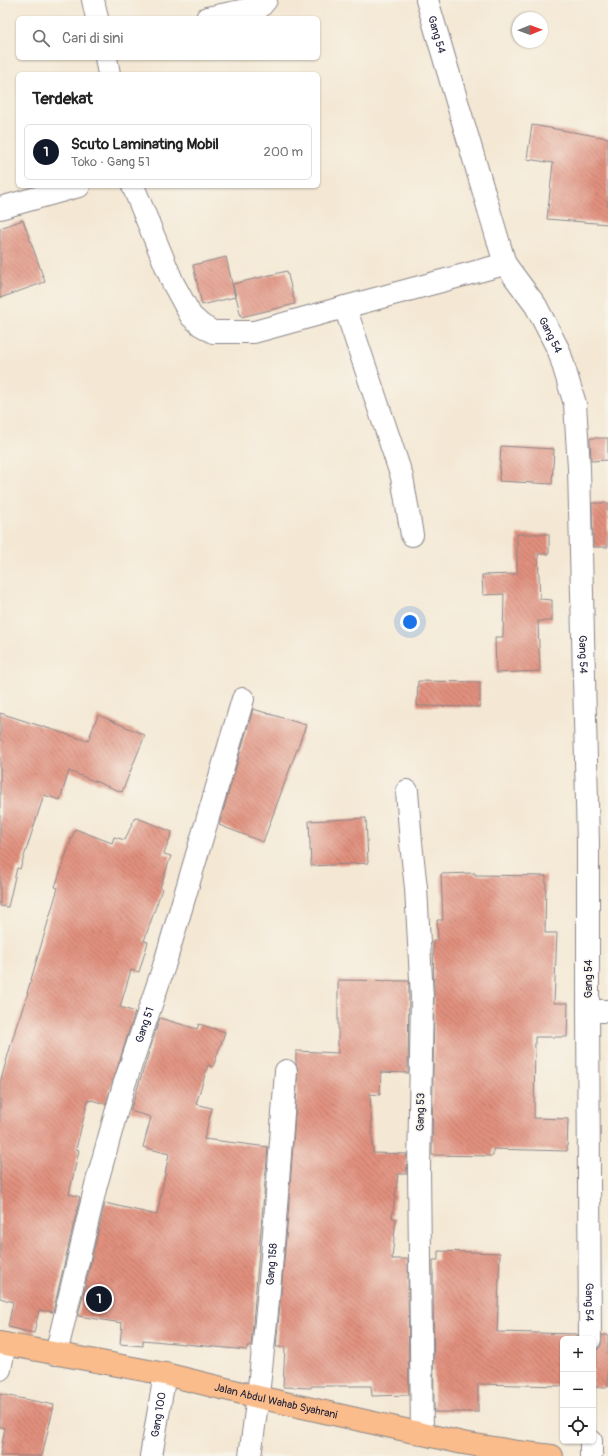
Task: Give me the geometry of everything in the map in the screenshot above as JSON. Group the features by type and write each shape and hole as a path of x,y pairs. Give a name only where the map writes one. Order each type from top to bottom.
{"highway":[{"name":"Jalan Abdul Wahab Syahrani","path":"2,1343 165,1374 258,1397 422,1434 462,1449 518,1452 552,1456"}],"street":[{"path":"93,0 97,16"},
{"path":"217,16 260,7 266,0"},
{"name":"Gang 54","path":"427,0 505,264 536,306 559,351 575,404 579,468 588,844 598,1011 590,1336"},
{"path":"106,60 109,72"},
{"path":"0,208 73,188"},
{"path":"134,188 173,283 191,316 201,326 213,332 254,332 505,264"},
{"path":"345,308 402,477 412,535"},
{"name":"Gang 51","path":"56,1354 96,1186 123,1088 164,966 243,699"},
{"name":"Gang 53","path":"407,791 416,888 422,998 419,1169 422,1434"},
{"name":"Gang 158","path":"250,1456 258,1397 276,1212 286,1071"},
{"path":"0,1369 2,1343"},
{"name":"Gang 100","path":"150,1456 165,1374"},
{"path":"591,1444 591,1456"}],"building":[{"path":"532,125 608,138 608,224 547,219 553,163 527,159"},
{"path":"23,220 45,282 0,298 0,228"},
{"path":"226,257 235,297 202,305 193,265"},
{"path":"287,271 295,304 241,317 233,284"},
{"path":"590,438 608,438 608,460 591,461"},
{"path":"501,446 554,449 552,484 499,481"},
{"path":"592,503 608,503 608,547 593,547"},
{"path":"517,534 549,534 549,554 538,554 540,599 552,600 552,621 538,621 540,671 496,673 495,637 503,637 504,594 483,595 482,575 517,574"},
{"path":"418,681 480,682 480,707 417,706"},
{"path":"253,709 306,725 263,842 219,825"},
{"path":"0,713 88,741 98,715 145,735 122,792 69,771 60,800 44,795 20,869 17,868 8,907 0,906"},
{"path":"135,817 172,832 164,854 171,856 160,888 162,889 144,941 148,942 139,972 131,970 120,1007 135,1012 106,1104 88,1100 76,1149 79,1150 69,1194 80,1197 53,1312 39,1310 34,1333 8,1327 13,1302 0,1298 0,1083 58,888 55,887 75,829 112,843 114,837 125,840"},
{"path":"366,818 368,863 311,866 309,821"},
{"path":"475,873 475,875 546,876 545,933 557,933 554,1003 568,1003 567,1037 535,1037 534,1118 568,1119 567,1151 493,1149 493,1156 432,1155 434,998 433,940 438,940 437,920 443,920 441,874"},
{"path":"338,980 409,981 408,1073 381,1072 380,1095 370,1094 373,1153 407,1154 407,1174 398,1174 392,1218 396,1218 392,1259 408,1259 409,1395 372,1396 371,1386 312,1386 311,1388 283,1387 285,1347 276,1347 288,1216 298,1072 296,1064 296,1051 338,1053"},
{"path":"160,1018 197,1029 199,1024 225,1032 213,1067 208,1065 196,1104 212,1108 204,1139 268,1147 251,1346 247,1346 247,1350 143,1340 143,1346 120,1344 122,1323 78,1316 105,1203 157,1215 169,1154 143,1147 151,1117 130,1111"},
{"path":"438,1251 500,1253 497,1332 577,1334 577,1336 560,1336 560,1386 478,1384 478,1412 434,1412 433,1260 438,1260"},
{"path":"602,1335 608,1335 608,1387 596,1387 596,1350 601,1346"},
{"path":"0,1394 54,1405 42,1456 0,1456 5,1428 0,1427"}],"place":[{"name":"Scuto Laminating Mobil","path":"99,1299"}]}
